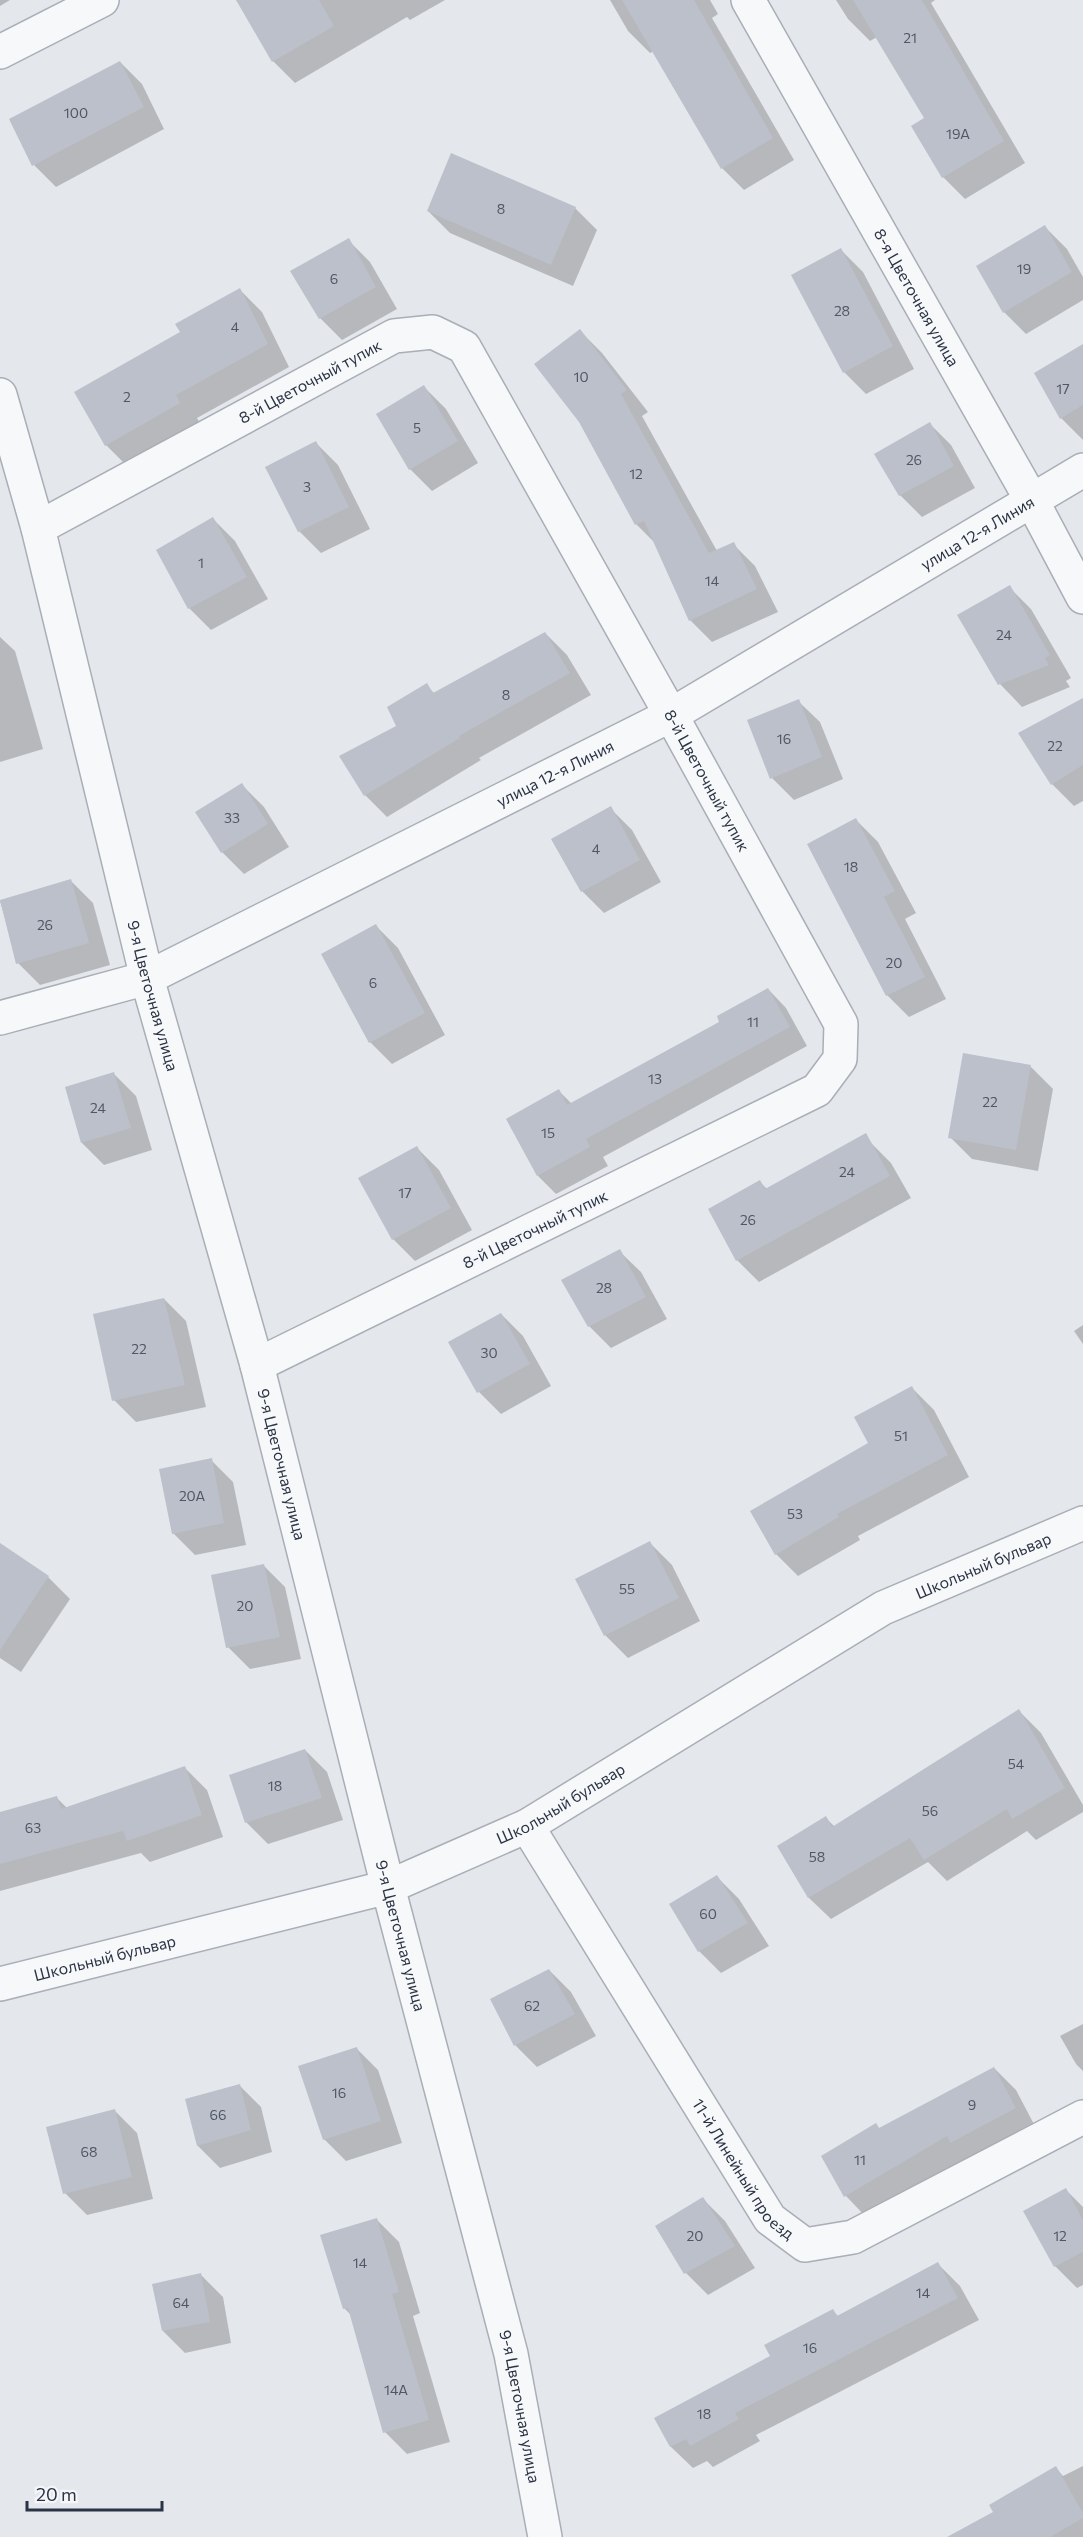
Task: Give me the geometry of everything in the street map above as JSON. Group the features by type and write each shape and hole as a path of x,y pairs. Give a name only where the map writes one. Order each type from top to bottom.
{"lane":[{"path":"0,52 102,0"},
{"name":"8-я Цветочная улица","path":"748,0 1031,499 1083,597"},
{"name":"8-й Цветочный тупик","path":"38,528 394,336 433,332 464,347 671,715 841,1024 840,1059 817,1090 257,1365"},
{"name":"9-я Цветочная улица","path":"0,395 38,528 147,978 257,1365 388,1887 511,2354 545,2537"},
{"name":"улица 12-я Линия","path":"0,1018 147,978 671,715 1083,470"},
{"name":"Школьный бульвар","path":"0,1984 388,1887 527,1826 884,1608 1083,1523"},
{"name":"11-й Линейный проезд","path":"527,1826 770,2219 805,2245 853,2236 1083,2117"}],"building":[{"path":"236,0 319,0 334,26 272,62"},
{"path":"622,0 694,0 773,138 721,169"},
{"path":"853,0 922,0 1004,141 942,178 911,126 924,118"},
{"path":"120,61 144,107 32,166 9,119"},
{"path":"451,153 576,207 551,265 427,211"},
{"path":"1045,225 1072,272 1003,313 976,266"},
{"path":"349,238 376,287 319,319 290,271"},
{"path":"841,248 893,346 843,373 791,275"},
{"path":"240,288 268,344 176,395 180,403 105,446 74,392 180,332 175,324"},
{"path":"580,329 627,390 621,394 709,553 734,542 757,589 689,621 644,521 635,525 579,422 534,364"},
{"path":"1083,344 1083,405 1060,419 1034,373"},
{"path":"424,385 458,441 409,470 376,414"},
{"path":"930,422 954,466 899,496 874,454"},
{"path":"316,441 349,507 298,532 265,467"},
{"path":"213,517 247,577 188,609 156,550"},
{"path":"1010,585 1050,655 1045,658 1049,665 998,685 957,615"},
{"path":"545,632 570,673 459,736 460,738 364,796 339,756 396,726 387,707 427,683 433,693"},
{"path":"1083,698 1083,765 1051,785 1018,733"},
{"path":"799,699 822,757 770,779 747,720"},
{"path":"242,783 268,824 221,853 195,812"},
{"path":"611,806 640,860 581,892 551,839"},
{"path":"856,818 895,891 884,897 925,977 886,996 807,844"},
{"path":"71,879 89,943 16,964 0,900"},
{"path":"376,924 425,1013 369,1043 321,954"},
{"path":"768,988 790,1027 586,1139 590,1147 537,1176 506,1119 559,1089 567,1105 719,1022 717,1016"},
{"path":"963,1053 1031,1065 1016,1150 948,1138"},
{"path":"114,1072 131,1128 81,1143 65,1087"},
{"path":"866,1133 890,1176 736,1261 708,1209 760,1180 765,1189"},
{"path":"417,1146 451,1208 392,1240 358,1178"},
{"path":"620,1249 646,1297 588,1327 561,1280"},
{"path":"164,1298 185,1385 112,1401 93,1314"},
{"path":"501,1313 530,1364 477,1393 448,1342"},
{"path":"912,1386 948,1455 837,1514 839,1517 775,1555 750,1511 868,1443 854,1417"},
{"path":"212,1458 224,1523 172,1534 159,1469"},
{"path":"650,1541 679,1598 604,1636 575,1579"},
{"path":"0,1543 49,1576 0,1650"},
{"path":"264,1564 280,1637 226,1648 211,1575"},
{"path":"1019,1709 1065,1788 1012,1819 1007,1809 924,1860 910,1838 808,1898 777,1846 826,1816 832,1827"},
{"path":"305,1749 322,1798 245,1823 229,1775"},
{"path":"185,1766 202,1815 127,1841 123,1831 0,1864 0,1812 57,1796 61,1809"},
{"path":"717,1875 748,1923 698,1952 669,1904"},
{"path":"549,1969 575,2014 514,2046 490,1999"},
{"path":"357,2047 381,2121 323,2140 298,2066"},
{"path":"994,2067 1016,2108 950,2143 947,2136 844,2197 821,2156 876,2123 879,2128"},
{"path":"240,2084 251,2130 197,2146 185,2099"},
{"path":"115,2109 132,2177 63,2194 46,2127"},
{"path":"1066,2188 1083,2220 1083,2252 1054,2267 1023,2211"},
{"path":"703,2197 735,2246 684,2274 655,2226"},
{"path":"377,2218 399,2292 392,2294 429,2420 383,2433 348,2308 343,2309 320,2235"},
{"path":"938,2262 958,2298 735,2413 739,2419 690,2446 686,2439 670,2447 654,2418 770,2356 764,2345 833,2309 837,2316"},
{"path":"201,2273 210,2322 162,2331 152,2284"},
{"path":"1056,2466 1083,2513 1083,2518 1050,2537 947,2537 993,2512 989,2505"}]}
